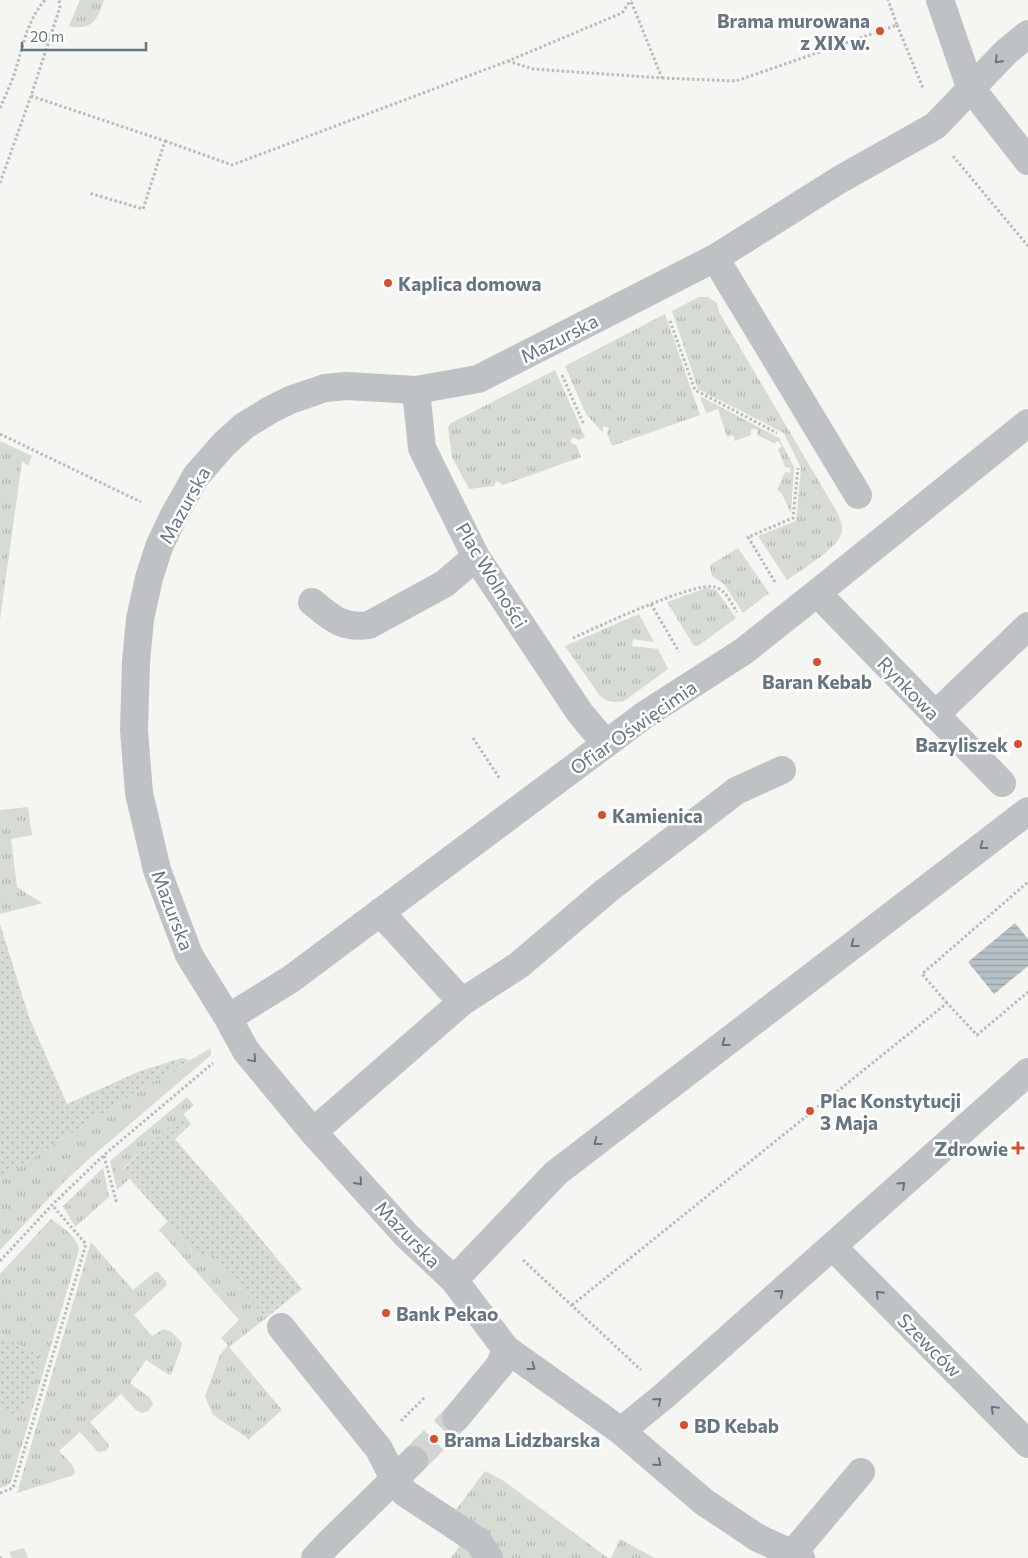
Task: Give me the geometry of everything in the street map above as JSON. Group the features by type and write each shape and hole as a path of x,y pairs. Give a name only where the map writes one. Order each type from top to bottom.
{"street":[{"path":"940,0 970,88 1028,161"},
{"name":"Mazurska","path":"454,1280 407,1236 313,1132 246,1051 189,955 156,870 139,793 134,730 136,662 140,619 149,578 159,547 196,476 210,459 244,426 270,410 307,393 332,387 416,390 478,379 715,258 839,180 935,126 1006,52 1028,34"},
{"path":"715,258 858,495"},
{"name":"Plac Wolności","path":"416,390 422,448 476,557 580,713 606,744"},
{"name":"Ofiar Oświęcimia","path":"228,1018 291,979 646,714 744,651 1028,423"},
{"path":"312,602 342,624 369,625 444,584 476,557"},
{"name":"Rynkowa","path":"817,594 1002,784"},
{"path":"935,715 1028,626"},
{"path":"313,1132 462,1002 519,964 606,891 736,791 782,770"},
{"path":"861,1472 797,1556 758,1538 704,1502 620,1431 506,1349 454,1280 556,1173 1028,811"},
{"path":"380,912 462,1002"},
{"path":"620,1431 664,1396 1028,1072"},
{"name":"Szewców","path":"833,1247 1028,1444"},
{"path":"281,1327 379,1448 394,1479 405,1493 478,1541 489,1558"},
{"path":"456,1418 500,1364 506,1349"},
{"path":"315,1558 414,1460"}],"path":[{"path":"0,108 13,76 25,37 38,8 45,0"},
{"path":"0,183 60,7 59,0"},
{"path":"31,96 232,165 508,61 622,13 631,0 662,78"},
{"path":"888,0 922,84 926,112 955,159 1028,246"},
{"path":"508,61 534,69 736,81 897,25"},
{"path":"89,193 143,209 165,141"},
{"path":"669,316 695,390 782,436"},
{"path":"561,372 584,425"},
{"path":"0,434 173,517"},
{"path":"776,583 748,537 793,518 798,468 794,460"},
{"path":"565,641 651,604 708,585 720,589 724,593 742,619"},
{"path":"651,604 679,654"},
{"path":"473,738 504,785"},
{"path":"1028,882 922,974 976,1036 1028,992"},
{"path":"572,1305 947,1003"},
{"path":"0,1261 52,1205 104,1155 216,1061"},
{"path":"104,1155 117,1204"},
{"path":"0,1493 13,1488 86,1244 52,1205"},
{"path":"519,1256 642,1371"}],"green space":[{"path":"80,0 104,0 96,18 88,25 83,27 69,26"},
{"path":"699,297 708,297 717,303 719,312 837,512 841,522 842,531 834,544 819,558 787,580 758,536 796,521 801,468 784,433 698,389 672,311"},
{"path":"665,314 700,415 612,446 607,433 609,428 604,426 602,432 586,414 565,366"},
{"path":"555,370 585,437 578,440 573,437 570,442 576,445 581,457 503,485 497,481 494,486 469,489 452,457 448,427 451,423"},
{"path":"700,396 779,438 794,467 791,513 782,494 777,490 785,472 790,473 791,468 785,467 778,449 782,446 778,441 774,443 757,435 757,429 751,429 751,435 735,441 733,435 727,437 718,409 706,413"},
{"path":"0,441 32,456 28,466 22,461 0,620"},
{"path":"738,548 769,593 743,613 724,584 712,576 710,565"},
{"path":"706,588 716,590 736,618 698,646 694,646 667,602"},
{"path":"639,614 654,642 633,639 632,646 658,649 668,669 624,701 608,701 600,696 565,646"},
{"path":"28,807 32,835 11,839 17,887 42,903 0,914 0,810"},
{"path":"0,924 29,1017 67,1104 140,1071 182,1058 190,1060 136,1092 0,1179"},
{"path":"211,1048 211,1055 66,1180 0,1250 0,1179 136,1092"},
{"path":"187,1097 194,1105 122,1169 130,1178 117,1190 110,1161"},
{"path":"183,1114 191,1124 175,1139 302,1289 266,1318 209,1251 200,1258 122,1170"},
{"path":"103,1168 109,1197 75,1227 63,1206"},
{"path":"51,1219 72,1236 79,1250 11,1482 0,1488 0,1408 5,1414 38,1355 0,1335 0,1274"},
{"path":"168,1221 200,1258 209,1250 266,1318 229,1347 282,1410 248,1440 213,1415 205,1396 220,1355 228,1345 221,1338 239,1320 159,1230"},
{"path":"91,1242 133,1290 155,1272 158,1272 166,1281 167,1285 134,1315 152,1336 164,1329 172,1332 182,1343 180,1351 172,1373 169,1375 146,1360 130,1383 150,1398 153,1404 148,1411 142,1413 137,1411 121,1394 90,1422 107,1442 109,1446 106,1451 98,1452 80,1432 59,1451 74,1468 74,1475 17,1493"},
{"path":"0,1335 38,1355 40,1358 28,1400 18,1413 12,1417 5,1414 0,1408"},
{"path":"485,1471 504,1481 608,1558 451,1558 471,1530 452,1515"},
{"path":"620,1539 655,1558 611,1558"},
{"path":"24,1548 28,1558 12,1558 9,1552"}],"shaded area":[{"path":"1015,923 1028,939 1028,966 994,994 968,962"}],"tunnel":[{"path":"414,1460 456,1418"}],"place":[{"name":"Brama murowana z XIX w.","path":"880,31"},
{"name":"Kaplica domowa","path":"388,283"},
{"name":"Baran Kebab","path":"817,662"},
{"name":"Bazyliszek","path":"1018,744"},
{"name":"Kamienica","path":"602,815"},
{"name":"Plac Konstytucji 3 Maja","path":"810,1111"},
{"name":"Zdrowie","path":"1018,1148"},
{"name":"Bank Pekao","path":"386,1313"},
{"name":"BD Kebab","path":"684,1425"},
{"name":"Brama Lidzbarska","path":"434,1439"}]}
